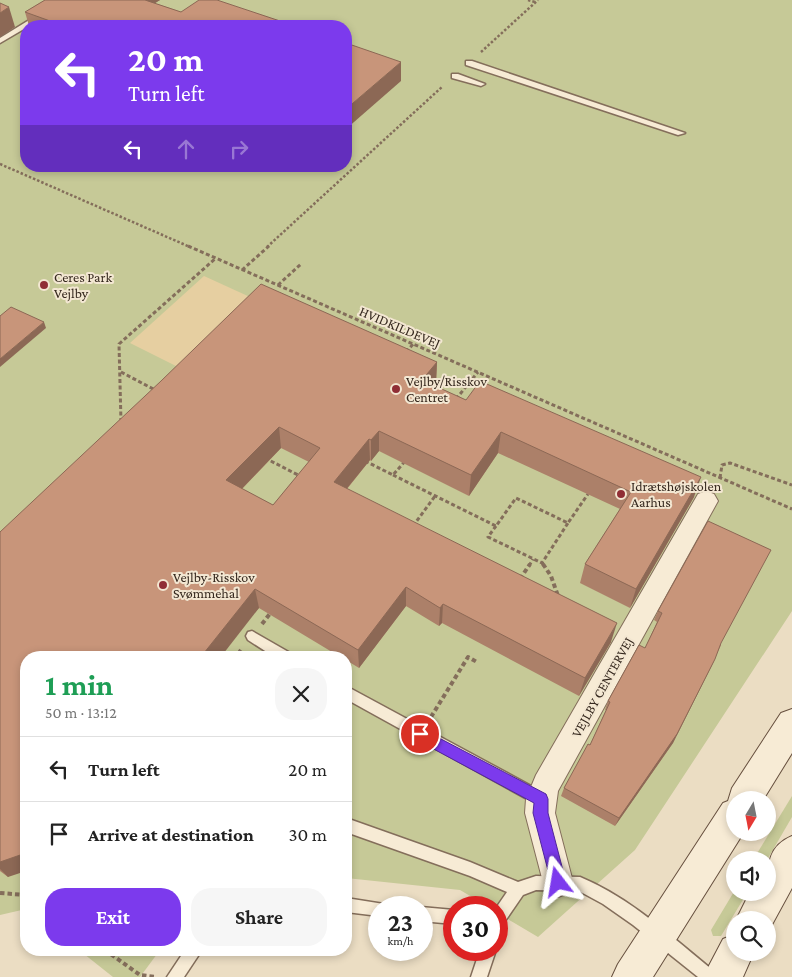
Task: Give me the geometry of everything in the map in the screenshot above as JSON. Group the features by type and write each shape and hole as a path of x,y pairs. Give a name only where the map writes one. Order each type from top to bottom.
{"street":[{"name":"VEJLBY CENTERVEJ","path":"558,882 540,813 541,799 546,785 706,502"},
{"path":"750,791 792,724"},
{"path":"631,977 726,829"},
{"path":"759,911 792,854"},
{"path":"722,977 731,961"}],"lane":[{"path":"35,20 46,14"},
{"path":"0,40 20,29"},
{"path":"469,63 681,133"},
{"path":"455,76 481,84"},
{"path":"252,636 277,651"},
{"path":"352,695 541,799"},
{"path":"352,827 470,869 518,889"},
{"path":"508,904 518,889 536,883 580,884 608,899 710,977"},
{"path":"352,906 368,908"},
{"path":"175,977 190,956"},
{"path":"479,977 484,961"}],"path":[{"path":"528,0 536,1"},
{"path":"469,63 536,1"},
{"path":"352,170 455,76"},
{"name":"HVIDKILDEVEJ","path":"0,164 792,508"},
{"path":"242,270 350,172"},
{"path":"114,429 121,422 119,344 216,258"},
{"path":"278,290 301,264"},
{"path":"402,357 414,344"},
{"path":"121,372 165,395"},
{"path":"454,401 478,372"},
{"path":"393,475 411,453"},
{"path":"257,454 305,478"},
{"path":"360,460 496,526"},
{"path":"720,478 722,465 730,462 792,485"},
{"path":"300,476 305,469"},
{"path":"542,563 588,494"},
{"path":"409,531 435,496"},
{"path":"564,602 558,597 551,576 542,563 488,537 516,498 568,523"},
{"path":"517,584 533,559"},
{"path":"252,636 276,606"},
{"path":"420,734 468,657 476,662"},
{"path":"0,893 20,895"},
{"path":"113,956 140,975 157,977"}],"green space":[{"name":"Vejlby/Risskov Centret","path":"0,0 792,0 792,611 635,850 538,937 508,919 508,896 470,896 460,890 352,879 352,651 20,651 20,910 0,915"},
{"path":"792,796 792,817 772,851 758,851 765,841 776,841 776,822"},
{"path":"728,901 742,901 736,911 726,911 726,928 721,936 713,936 711,930"},
{"path":"87,956 156,956 140,977 113,977"}],"sand":[{"path":"204,276 261,302 188,372 130,343"}],"building":[{"path":"45,0 145,0 181,12 199,0 217,0 277,20 47,20 25,12"},
{"path":"0,3 9,7 0,13"},
{"path":"352,45 401,62 352,104"},
{"path":"261,284 437,362 422,380 466,400 480,381 701,477 636,589 585,564 631,492 501,432 471,475 379,431 371,440 369,439 334,482 617,623 585,678 443,604 440,608 406,587 358,650 255,589 206,651 20,651 20,855 0,862 0,532","holes":["279,427 320,448 273,505 226,480"]},
{"path":"11,307 44,322 0,359 0,316"},
{"path":"708,521 771,550 721,643 715,659 677,734 619,818 564,788 588,744 590,745 610,702 608,701 639,645 645,648 662,613 658,611"}],"place":[{"name":"Ceres Park Vejlby","path":"44,285"},
{"name":"Vejlby/Risskov Centret","path":"396,389"},
{"name":"Idrætshøjskolen Aarhus","path":"621,494"},
{"name":"Vejlby-Risskov Svømmehal","path":"163,585"}],"route":[{"path":"420,734 541,799 540,813 558,882"}]}
